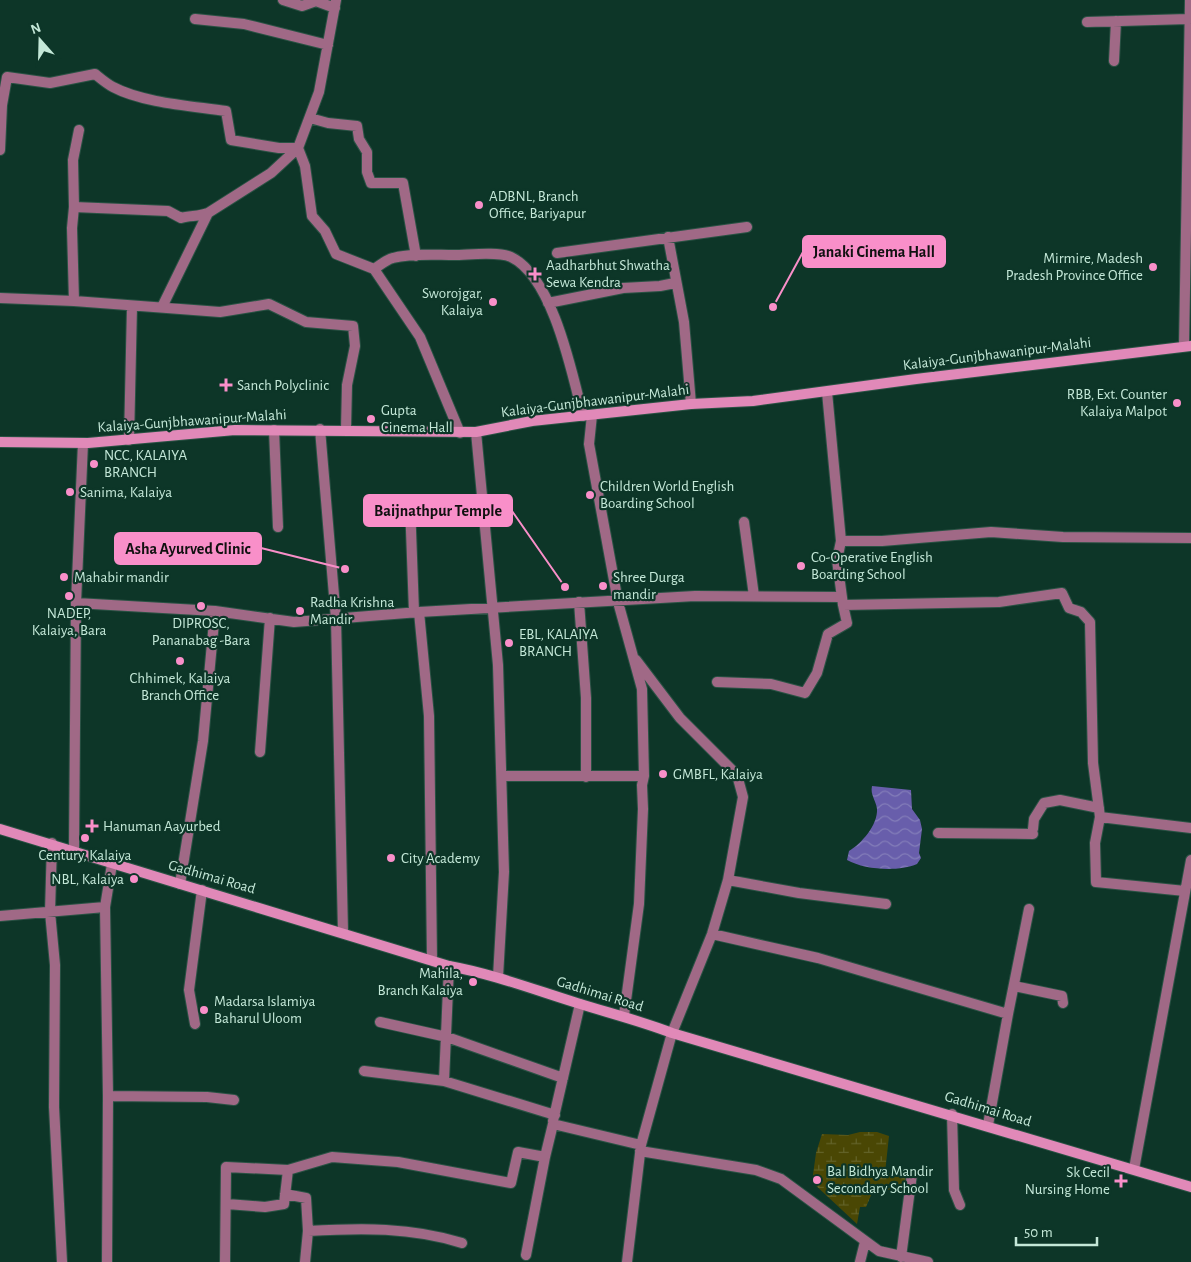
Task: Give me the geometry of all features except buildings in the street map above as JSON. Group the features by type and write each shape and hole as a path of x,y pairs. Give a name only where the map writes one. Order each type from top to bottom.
{"street":[{"path":"74,207 168,211 181,218 187,216 198,217 208,213 271,173 298,148 318,92 336,4 316,1 302,6 283,0"},
{"path":"1187,346 1188,19 1190,4"},
{"path":"195,19 244,24 328,45"},
{"path":"1087,22 1188,19"},
{"path":"1114,60 1116,21"},
{"path":"0,150 2,105 7,77 50,82 94,74 113,88 143,97 226,111 231,140 271,147 298,148"},
{"path":"310,118 328,123 357,126 359,139 367,152 367,172 371,182 403,183 416,256"},
{"path":"74,301 73,160 80,130"},
{"path":"298,148 305,166 312,216 325,231 336,254 374,269 420,337 460,433"},
{"path":"162,307 208,213"},
{"path":"557,253 747,226"},
{"path":"668,236 675,283 684,322 691,404"},
{"path":"374,269 392,258 485,254 510,256 531,272 548,303 588,415 589,444 618,602 636,660 642,689 644,776 642,784 643,808 639,904 624,1015"},
{"path":"548,303 623,288 660,286 675,283"},
{"path":"0,298 74,301 220,312 269,304 306,322 353,326 355,346 347,385 346,429"},
{"path":"129,440 132,306"},
{"name":"Kalaiya-Gunjbhawanipur-Malahi","path":"0,442 83,443 235,430 346,429 476,432 532,421 691,404 752,401 827,392 916,378 1187,346"},
{"path":"717,682 770,684 805,693 817,673 828,634 847,623 837,560 841,541 827,392"},
{"path":"320,429 336,619 343,932"},
{"path":"274,430 278,527"},
{"path":"476,432 494,607 502,776 504,872 498,978"},
{"path":"74,849 76,603 83,443"},
{"path":"410,503 417,612 429,726 432,960"},
{"path":"744,522 754,596"},
{"path":"841,541 882,541 991,532 1063,536 1191,538"},
{"path":"76,603 215,610 294,622 494,607 579,602 618,602 695,596 754,596 842,601 999,602 1062,593 1069,608 1081,612 1090,622 1093,753 1100,813 1096,843 1096,882 1185,891"},
{"path":"579,602 586,698 586,776"},
{"path":"180,884 204,741 215,610"},
{"path":"260,752 270,618"},
{"path":"627,1262 640,1148 672,1033 712,934 728,880 743,797 737,775 680,718 636,660"},
{"path":"502,776 586,776 598,774 644,776"},
{"path":"938,833 1033,832 1034,819 1044,803 1060,800 1100,813 1191,828"},
{"name":"Gadhimai Road","path":"0,829 74,849 112,864 343,932 449,966 498,978 580,1004 624,1015 672,1033 952,1114 1191,1187"},
{"path":"52,843 50,912 55,965 54,1107 62,1262"},
{"path":"1134,1170 1191,860"},
{"path":"107,1262 108,1096 105,907 112,864"},
{"path":"728,880 799,893 886,904"},
{"path":"195,1024 189,990 202,890"},
{"path":"0,916 105,907"},
{"path":"988,1125 1029,909"},
{"path":"712,934 818,958 1008,1014"},
{"path":"444,1081 449,966"},
{"path":"1014,986 1062,996 1063,1002"},
{"path":"526,1255 545,1157 580,1004"},
{"path":"380,1022 447,1037 563,1078"},
{"path":"364,1071 444,1081 640,1148 756,1170 780,1179 879,1251 928,1262"},
{"path":"108,1096 207,1096 234,1100"},
{"path":"952,1114 954,1190 960,1205"},
{"path":"225,1262 226,1167 288,1170 332,1157 398,1162 511,1183 518,1152 545,1157"},
{"path":"227,1204 265,1207 284,1204 288,1170"},
{"path":"901,1257 912,1174"},
{"path":"285,1194 306,1198 308,1231 305,1262"},
{"path":"308,1231 391,1229 441,1236 462,1243"},
{"path":"860,1262 865,1242"}],"green space":[{"path":"860,1132 877,1132 889,1136 885,1173 907,1175 906,1195 875,1186 866,1207 860,1207 857,1224 812,1182 816,1153 822,1134 848,1135"}],"water":[{"path":"872,786 911,790 912,809 920,820 922,829 919,853 921,858 917,864 909,867 882,869 863,866 847,860 849,851 859,844 875,821 877,809"}],"place":[{"name":"ADBNL, Branch Office, Bariyapur","path":"479,205"},
{"name":"Mirmire, Madesh Pradesh Province Office","path":"1153,267"},
{"name":"Aadharbhut Shwatha Sewa Kendra","path":"535,274"},
{"name":"Sworojgar, Kalaiya","path":"493,302"},
{"name":"Janaki Cinema Hall","path":"773,307"},
{"name":"Sanch Polyclinic","path":"226,385"},
{"name":"RBB, Ext. Counter Kalaiya Malpot","path":"1177,403"},
{"name":"Gupta Cinema Hall","path":"371,419"},
{"name":"NCC, KALAIYA BRANCH","path":"94,464"},
{"name":"Sanima, Kalaiya","path":"70,492"},
{"name":"Children World English Boarding School","path":"590,495"},
{"name":"Co-Operative English Boarding School","path":"801,566"},
{"name":"Asha Ayurved Clinic","path":"345,569"},
{"name":"Mahabir mandir","path":"64,577"},
{"name":"Shree Durga mandir","path":"603,586"},
{"name":"Baijnathpur Temple","path":"565,587"},
{"name":"NADEP, Kalaiya, Bara","path":"69,596"},
{"name":"DIPROSC, Pananabag -Bara","path":"201,606"},
{"name":"Radha Krishna Mandir","path":"300,611"},
{"name":"EBL, KALAIYA BRANCH","path":"509,643"},
{"name":"Chhimek, Kalaiya Branch Office","path":"180,661"},
{"name":"GMBFL, Kalaiya","path":"663,774"},
{"name":"Hanuman Aayurbed","path":"92,826"},
{"name":"Century, Kalaiya","path":"85,838"},
{"name":"City Academy","path":"391,858"},
{"name":"NBL, Kalaiya","path":"134,879"},
{"name":"Mahila, Branch Kalaiya","path":"473,982"},
{"name":"Madarsa Islamiya Baharul Uloom","path":"204,1010"},
{"name":"Bal Bidhya Mandir Secondary School","path":"817,1180"},
{"name":"Sk Cecil Nursing Home","path":"1121,1181"}]}
